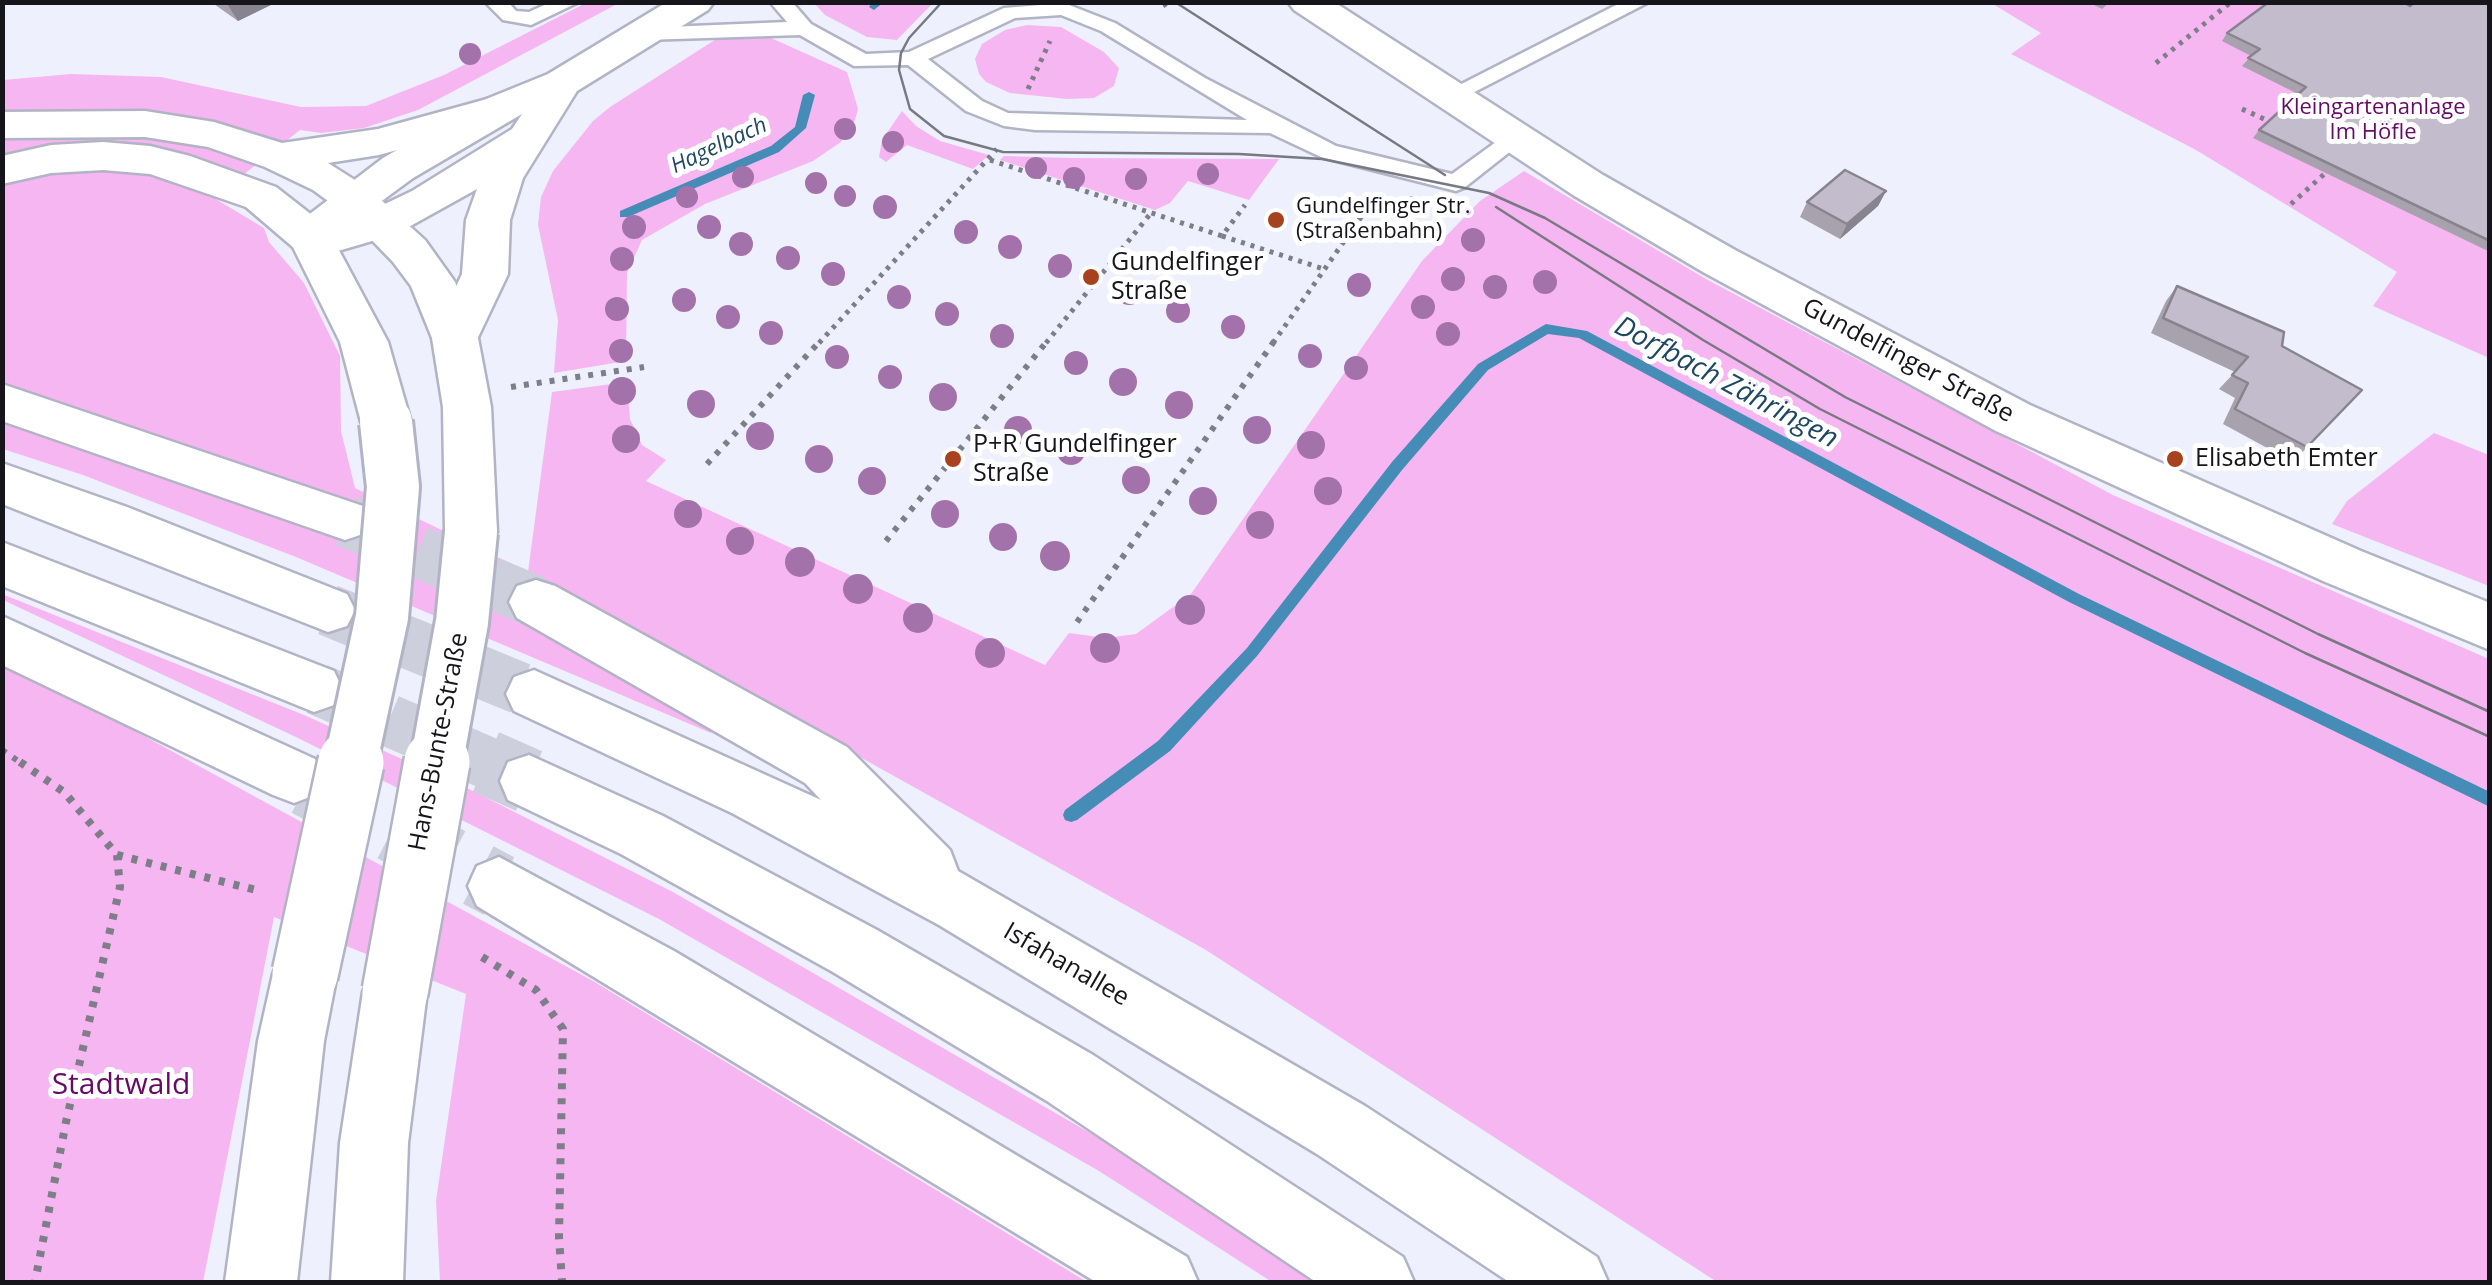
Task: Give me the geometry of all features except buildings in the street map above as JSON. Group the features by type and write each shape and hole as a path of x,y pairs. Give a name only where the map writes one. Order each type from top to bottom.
{"main road":[{"path":"313,240 367,212 487,166 514,122 562,83 695,2"},
{"name":"Gundelfinger Straße","path":"1308,2 1514,139 1719,262 2013,418 2490,628"},
{"path":"280,156 514,122"},
{"path":"456,338 485,274 488,220 514,122"},
{"name":"Hans-Bunte-Straße","path":"2,126 145,124 214,135 280,156 328,180 409,252 432,282 456,338 467,408 471,532 462,622 395,992 374,1143 368,1282"},
{"path":"2,170 51,159 103,156 150,160 190,170 261,197 313,240 364,342 386,422 393,487 382,617 288,1060 261,1282"},
{"path":"2,402 345,520"},
{"path":"2,483 109,520 328,610"},
{"path":"2,563 314,688"},
{"path":"536,602 826,765 961,904"},
{"path":"2,639 294,777"},
{"name":"Isfahanallee","path":"534,694 753,794 961,904 1324,1119 1572,1282"},
{"path":"529,781 642,836 921,990 1070,1078 1378,1282"},
{"path":"499,886 651,973 1162,1282"}],"lane":[{"path":"495,2 510,16 531,19 568,2"},
{"path":"780,2 804,28 862,61 912,58 1011,12 1064,9 1108,27 1274,128 1330,152 1456,183 1514,139"},
{"path":"1449,96 1639,2"},
{"path":"644,34 804,28"},
{"path":"961,96 950,68 956,47 968,32"},
{"path":"912,58 961,96 994,115 1035,123 1274,128"},
{"path":"1166,124 1196,108 1200,96 1197,83"}],"path":[{"path":"2156,63 2231,2"},
{"path":"1025,95 1057,26"},
{"path":"2242,109 2276,124"},
{"path":"707,464 1001,142"},
{"path":"988,160 1324,268"},
{"path":"2291,204 2332,168"},
{"path":"1077,622 1376,194"},
{"path":"1222,236 1245,206"},
{"path":"886,541 1151,213"},
{"path":"553,381 644,367"},
{"path":"2,750 64,792 117,856 120,887 66,1122 35,1282"},
{"path":"117,856 260,891"},
{"path":"482,957 536,990 563,1029 559,1238 562,1282"}],"green space":[{"path":"586,3 619,3 418,110 364,128 321,133 300,130 214,198 264,228 269,242 304,283 340,356 341,431 355,488 528,572 552,392 627,382 630,419 642,445 666,460 646,481 1045,665 1069,633 1106,638 1136,634 1191,594 1422,261 1480,201 1524,171 1706,279 2113,495 2489,659 2489,1282 1717,1282 1206,950 530,573 522,617 710,727 711,733 296,557 83,475 3,449 3,80 71,74 161,77 301,107 366,106 444,75"},
{"path":"814,3 933,3 897,40 867,37 825,15"},
{"name":"Kleingartenanlage Im Höfle","path":"1991,3 2489,3 2489,358 2373,306 2397,272 2196,150 2011,54 2041,33"},
{"path":"1027,25 1061,27 1104,52 1119,68 1114,86 1094,98 1067,99 1010,93 986,82 975,59 982,44 1005,30"},
{"path":"721,36 771,38 847,72 858,109 855,120 841,142 813,161 705,204 642,240 627,273 626,361 554,373 558,320 538,225 541,197 553,171 593,121 610,107"},
{"path":"902,111 916,126 940,141 989,155 973,169 907,145 886,162 879,157 882,140"},
{"path":"1004,156 1279,159 1249,200 1188,181 1170,203 1155,210 1000,160"},
{"path":"2434,433 2489,455 2489,586 2332,524 2347,501"},
{"path":"2,594 304,715 471,790 673,892 1116,1148 1323,1282 1272,1282 1099,1171 659,919 296,737 3,600"},
{"name":"Stadtwald","path":"3,667 100,712 593,981 1087,1282 440,1282 436,1201 466,994 274,917 203,1282 3,1282"}],"waterway":[{"name":"Hagelbach","path":"874,7 879,2"},
{"name":"Hagelbach","path":"624,214 775,149 800,128 809,95"},
{"name":"Dorfbach Zähringen","path":"1071,815 1164,746 1252,652 1397,466 1483,367 1546,329 1582,334 2074,598 2490,800"}],"tunnel":[{"path":"346,521 536,602"},
{"path":"328,610 534,694"},
{"path":"317,689 492,765"},
{"path":"486,762 529,781"},
{"path":"307,784 499,886"}],"tram line":[{"path":"942,2 909,38 901,53 899,70 910,109 944,136 1003,152 1239,154 1322,159 1489,193 1545,218 1845,397 2318,634 2490,712"},
{"path":"1175,2 1445,175"},
{"path":"1496,207 1703,340 1820,409 2305,653 2490,737"}],"place":[{"name":"Gundelfinger Str. (Straßenbahn)","path":"1276,220"},
{"name":"Gundelfinger Straße","path":"1091,277"},
{"name":"P+R Gundelfinger Straße","path":"953,459"},
{"name":"Elisabeth Emter","path":"2175,459"}]}
